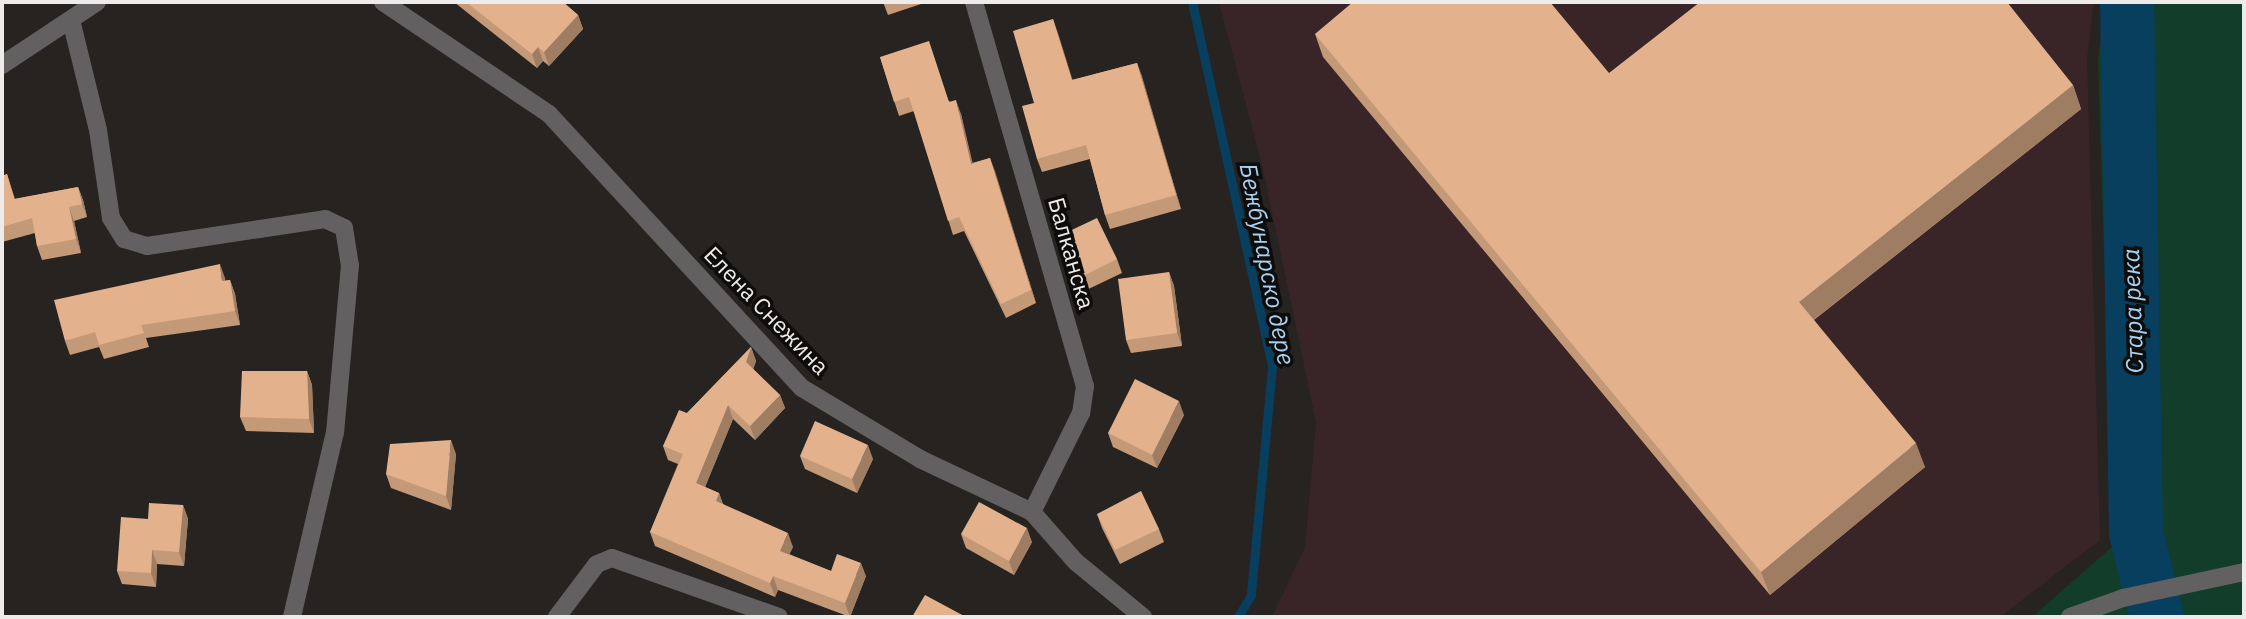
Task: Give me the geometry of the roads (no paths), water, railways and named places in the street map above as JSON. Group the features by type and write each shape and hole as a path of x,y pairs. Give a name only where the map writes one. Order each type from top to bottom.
{"street":[{"path":"2,65 97,2"},
{"name":"Елена Снежина","path":"383,2 549,114 802,388 919,459 1032,512 1076,562 1142,617"},
{"name":"Балканска","path":"974,2 1085,386 1081,413 1032,512"},
{"path":"71,19 98,130 111,218 124,239 147,246 325,219 344,228 350,265 335,432 292,617"},
{"path":"557,617 597,564 612,558 779,617"},
{"path":"2070,617 2123,598 2244,572"}],"waterway":[{"name":"Бежбунарско дере","path":"1192,2 1272,367 1251,595 1238,617"},
{"name":"Стара река","path":"2127,2 2136,533 2157,617"}]}
